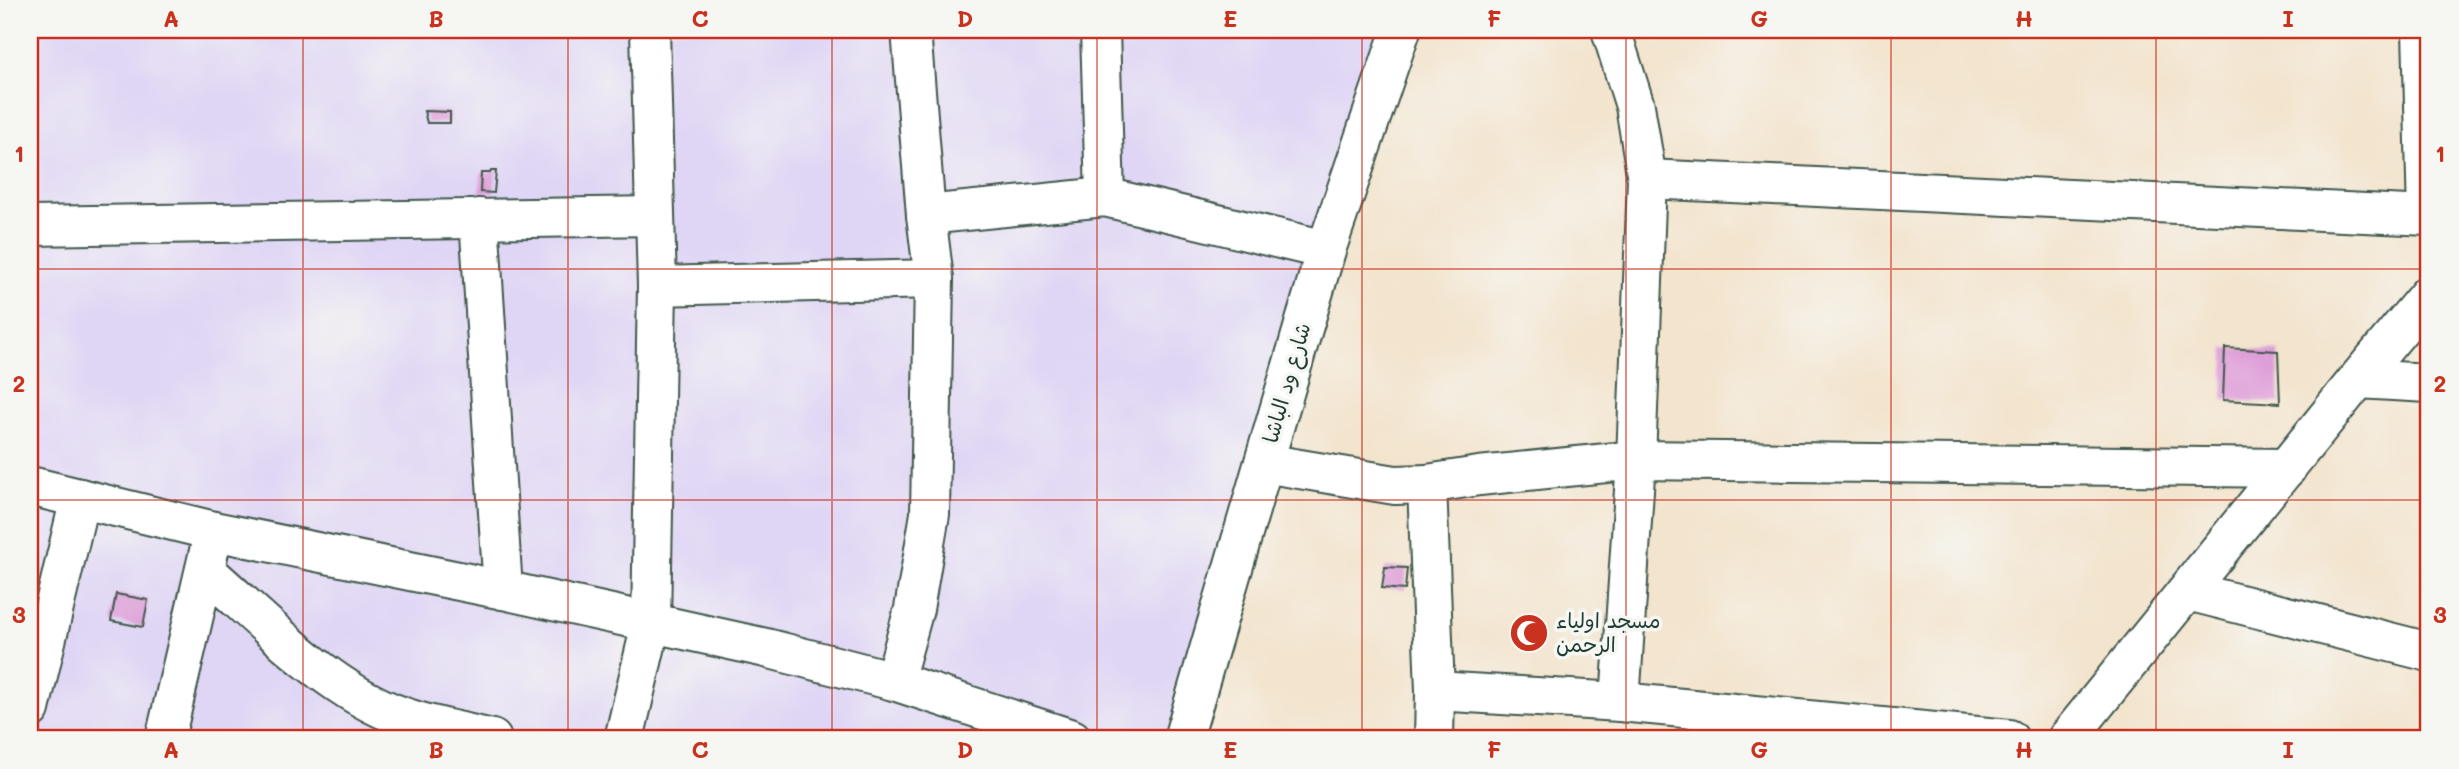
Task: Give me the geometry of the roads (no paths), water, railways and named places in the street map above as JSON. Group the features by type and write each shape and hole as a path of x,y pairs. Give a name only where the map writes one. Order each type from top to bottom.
{"street":[{"path":"624,739 651,624 657,286 650,30"},
{"path":"894,681 914,609 930,513 934,279 911,30"},
{"path":"1100,30 1105,197"},
{"name":"شارع ود الباشا","path":"1183,739 1326,250 1401,30"},
{"path":"1611,30 1635,106 1647,179 1636,460 1620,702"},
{"path":"1647,179 2428,216 2422,30"},
{"path":"926,215 1105,197 1326,250"},
{"path":"30,226 655,216"},
{"path":"479,218 503,590"},
{"path":"657,286 934,279"},
{"path":"2067,739 2429,294"},
{"path":"2358,379 2429,383"},
{"path":"1264,463 1395,485 1427,484 1636,460 2287,468"},
{"path":"1427,484 1435,691 1434,739"},
{"path":"30,486 214,531 503,590 766,648 894,681 1072,739"},
{"path":"30,709 80,498"},
{"path":"165,739 214,531"},
{"path":"205,570 331,681 374,705 406,718 492,739"},
{"path":"2188,591 2429,652"},
{"path":"1435,691 1620,702 2009,739"}],"place":[{"name":"مسجد اولياء الرحمن","path":"1529,633"}]}
